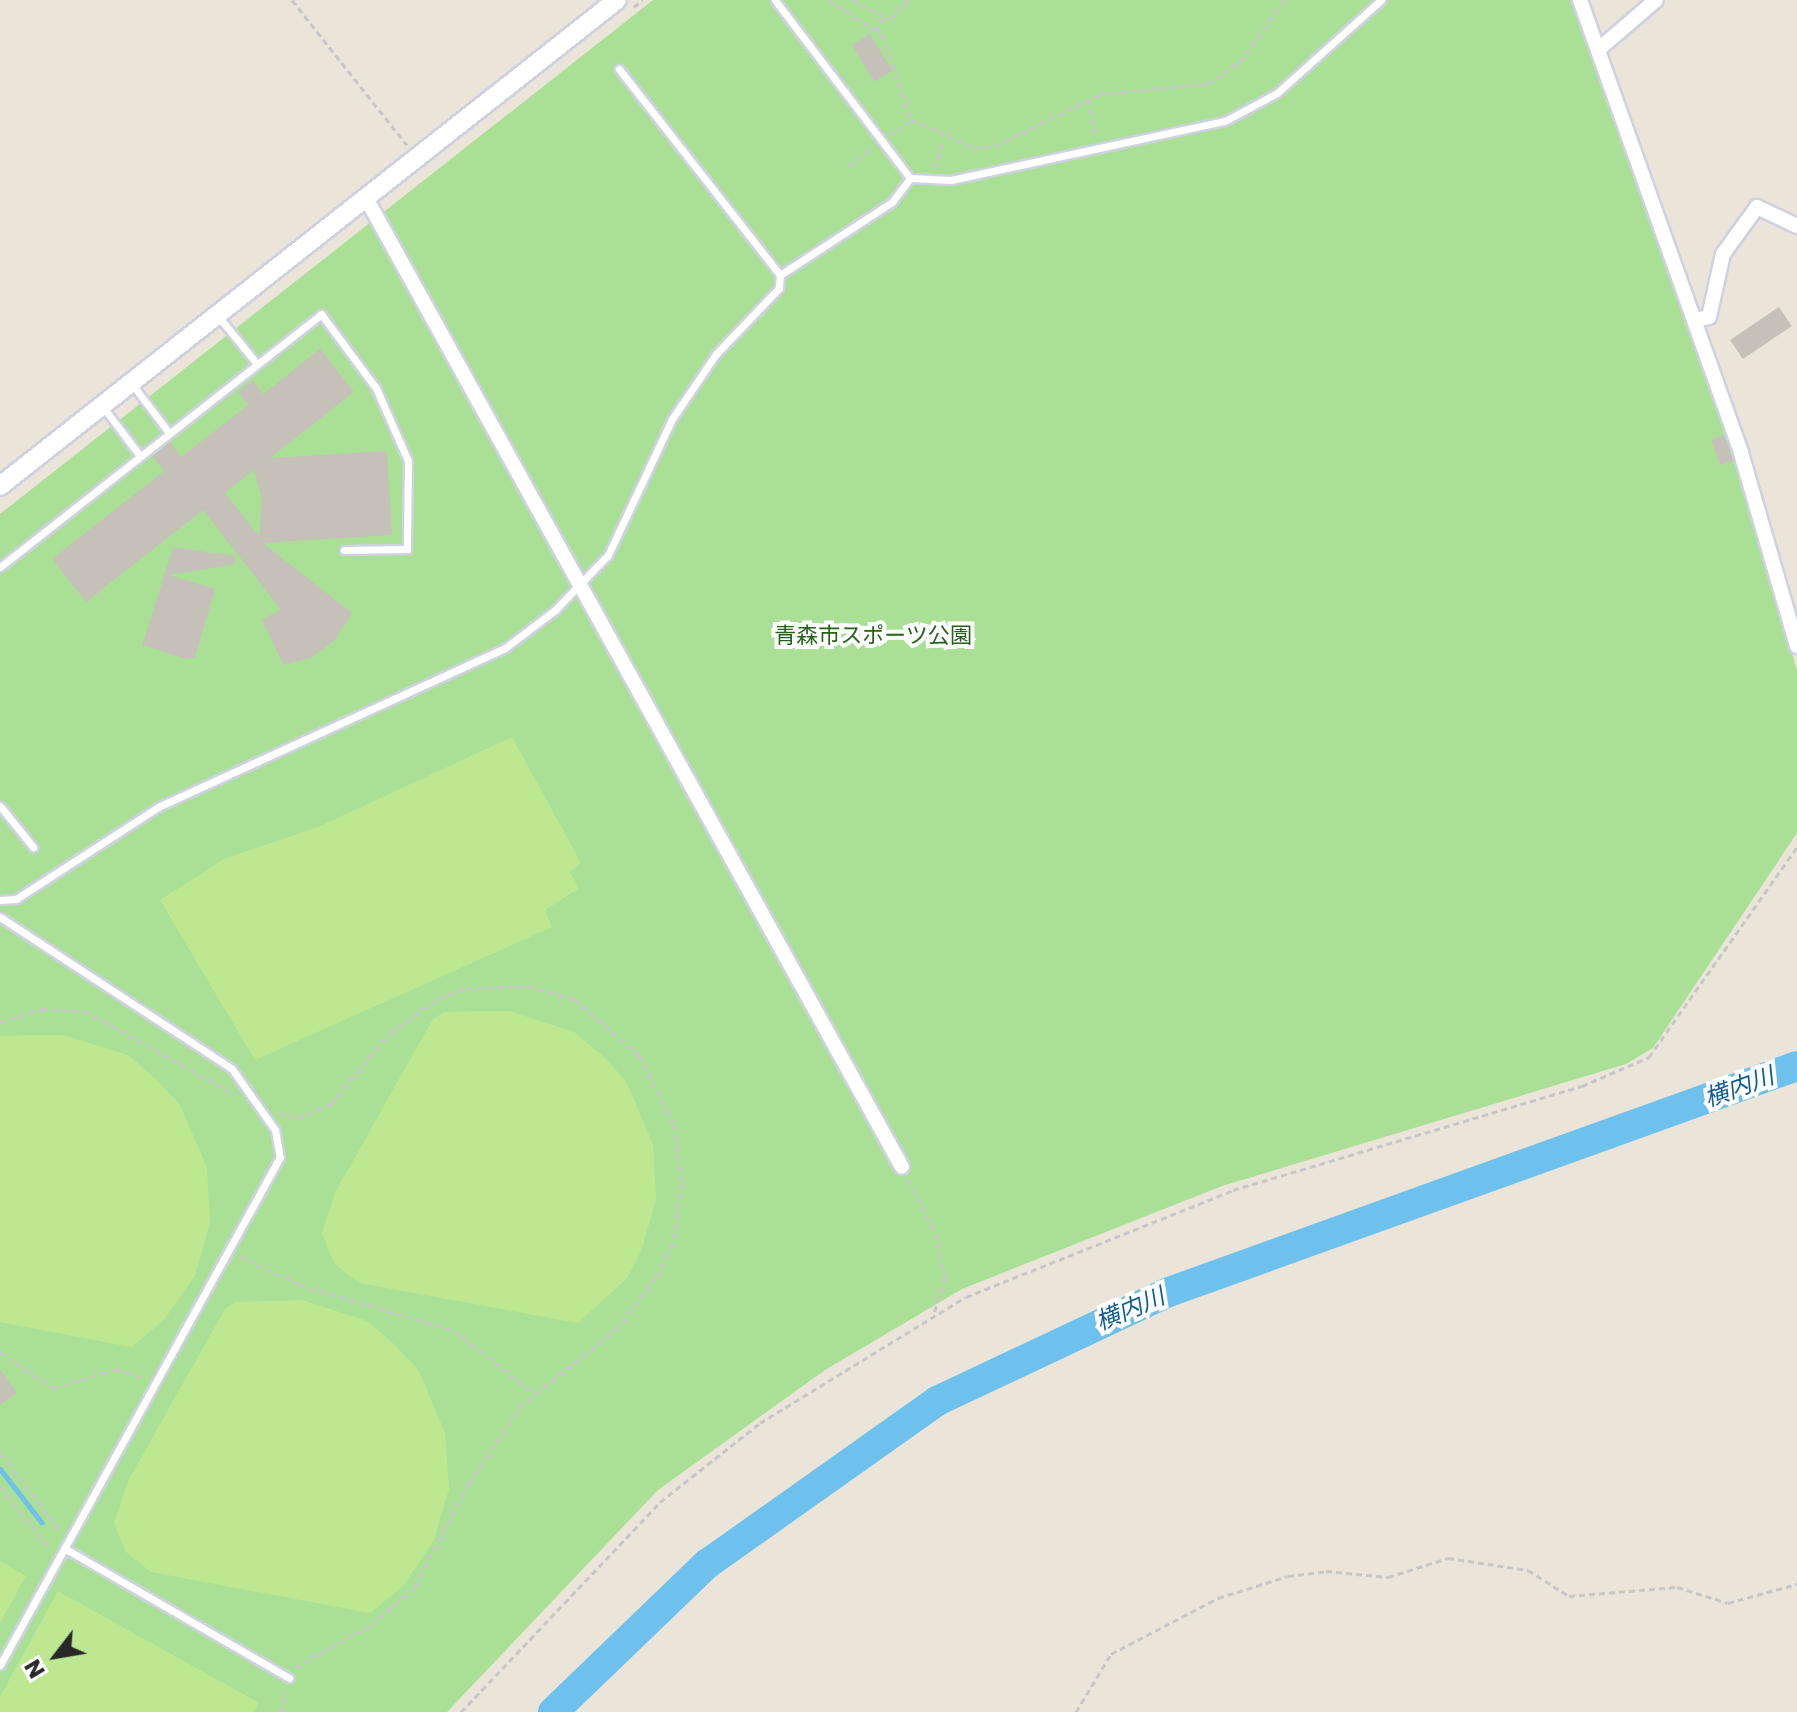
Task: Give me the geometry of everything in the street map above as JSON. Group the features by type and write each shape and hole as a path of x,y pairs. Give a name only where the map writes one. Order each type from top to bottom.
{"street":[{"path":"0,486 617,0"},
{"path":"1580,0 1694,320 1797,646"},
{"path":"1599,49 1656,0"},
{"path":"366,198 902,1167"},
{"path":"1694,320 1709,317 1723,254 1757,207 1797,226"}],"lane":[{"path":"775,0 910,178 930,183 1099,146 1209,127 1256,105 1381,0"},
{"path":"0,900 22,896 160,806 505,648 581,587 625,527 672,419 723,345 779,288 780,275 619,69"},
{"path":"780,275 892,202 910,178"},
{"path":"0,567 321,314 394,420 408,461 407,549 344,550"},
{"path":"217,315 257,364"},
{"path":"131,383 169,433"},
{"path":"102,405 140,456"},
{"path":"0,806 33,847"},
{"path":"0,1665 280,1157 275,1130 232,1069 2,922"},
{"path":"66,1544 289,1678"}],"path":[{"path":"292,0 417,157"},
{"path":"830,0 877,31 894,54 912,120 943,139 995,146 1087,99 1208,84 1240,62 1285,0"},
{"path":"852,0 884,17 901,14 908,0"},
{"path":"877,31 884,17"},
{"path":"1087,99 1099,146"},
{"path":"930,183 943,139"},
{"path":"461,1712 660,1502 760,1423 933,1317 1098,1238 1206,1199 1626,1070 1668,1039 1797,847"},
{"path":"0,1022 42,1009 85,1011 259,1105 298,1118 331,1104 390,1033 467,988 545,989 574,999 620,1034 674,1125 682,1183 677,1229 656,1277 618,1328 533,1393 485,1457 414,1588 370,1626 298,1661 289,1678 281,1712"},
{"path":"902,1167 935,1233 945,1277 933,1317"},
{"path":"229,1249 290,1282 455,1331 533,1393"},
{"path":"0,1352 53,1388 116,1369 154,1384"},
{"path":"0,1453 66,1544"},
{"path":"0,1486 58,1560"},
{"path":"1076,1712 1111,1654 1218,1598 1288,1576 1326,1571 1388,1577 1448,1558 1528,1570 1569,1596 1677,1587 1728,1603 1797,1584"}],"green space":[{"name":"青森市スポーツ公園","path":"653,0 1571,0 1748,493 1797,671 1797,833 1653,1048 1626,1064 1222,1186 962,1289 825,1370 658,1490 447,1712 0,1712 0,514"},
{"path":"512,737 581,863 570,872 579,888 545,910 552,927 255,1060 160,900 224,859 318,827"},
{"path":"509,1011 574,1032 603,1056 626,1081 653,1144 656,1200 641,1251 627,1278 578,1323 359,1283 334,1263 322,1233 336,1191 433,1019 444,1012"},
{"path":"63,1035 128,1055 157,1080 180,1105 207,1168 210,1223 195,1275 164,1320 131,1347 0,1322 0,1036"},
{"path":"302,1300 367,1321 395,1345 419,1371 445,1433 449,1489 434,1540 403,1586 370,1613 151,1572 126,1552 114,1523 128,1481 225,1309 236,1302"},
{"path":"0,1561 26,1576 0,1623"},
{"path":"58,1591 259,1703 254,1712 0,1712 0,1697"}],"building":[{"path":"870,34 892,71 874,82 852,45"},
{"path":"1779,307 1792,326 1743,359 1730,340"},
{"path":"320,349 354,392 270,458 387,451 392,535 263,543 352,613 335,640 311,658 283,665 262,619 281,610 203,510 86,602 52,559 164,471 152,456 170,442 181,457 248,405 238,392 253,380 263,394","holes":["254,470 262,500 259,536 225,493"]},
{"path":"1724,435 1733,460 1720,465 1711,440"},
{"path":"173,547 235,556 235,564 169,575 215,589 195,657 186,659 142,645"},
{"path":"0,1369 17,1393 0,1405"}],"waterway":[{"name":"横内川","path":"553,1712 707,1564 937,1401 1169,1292 1797,1066"},
{"path":"0,1469 42,1523"}]}
